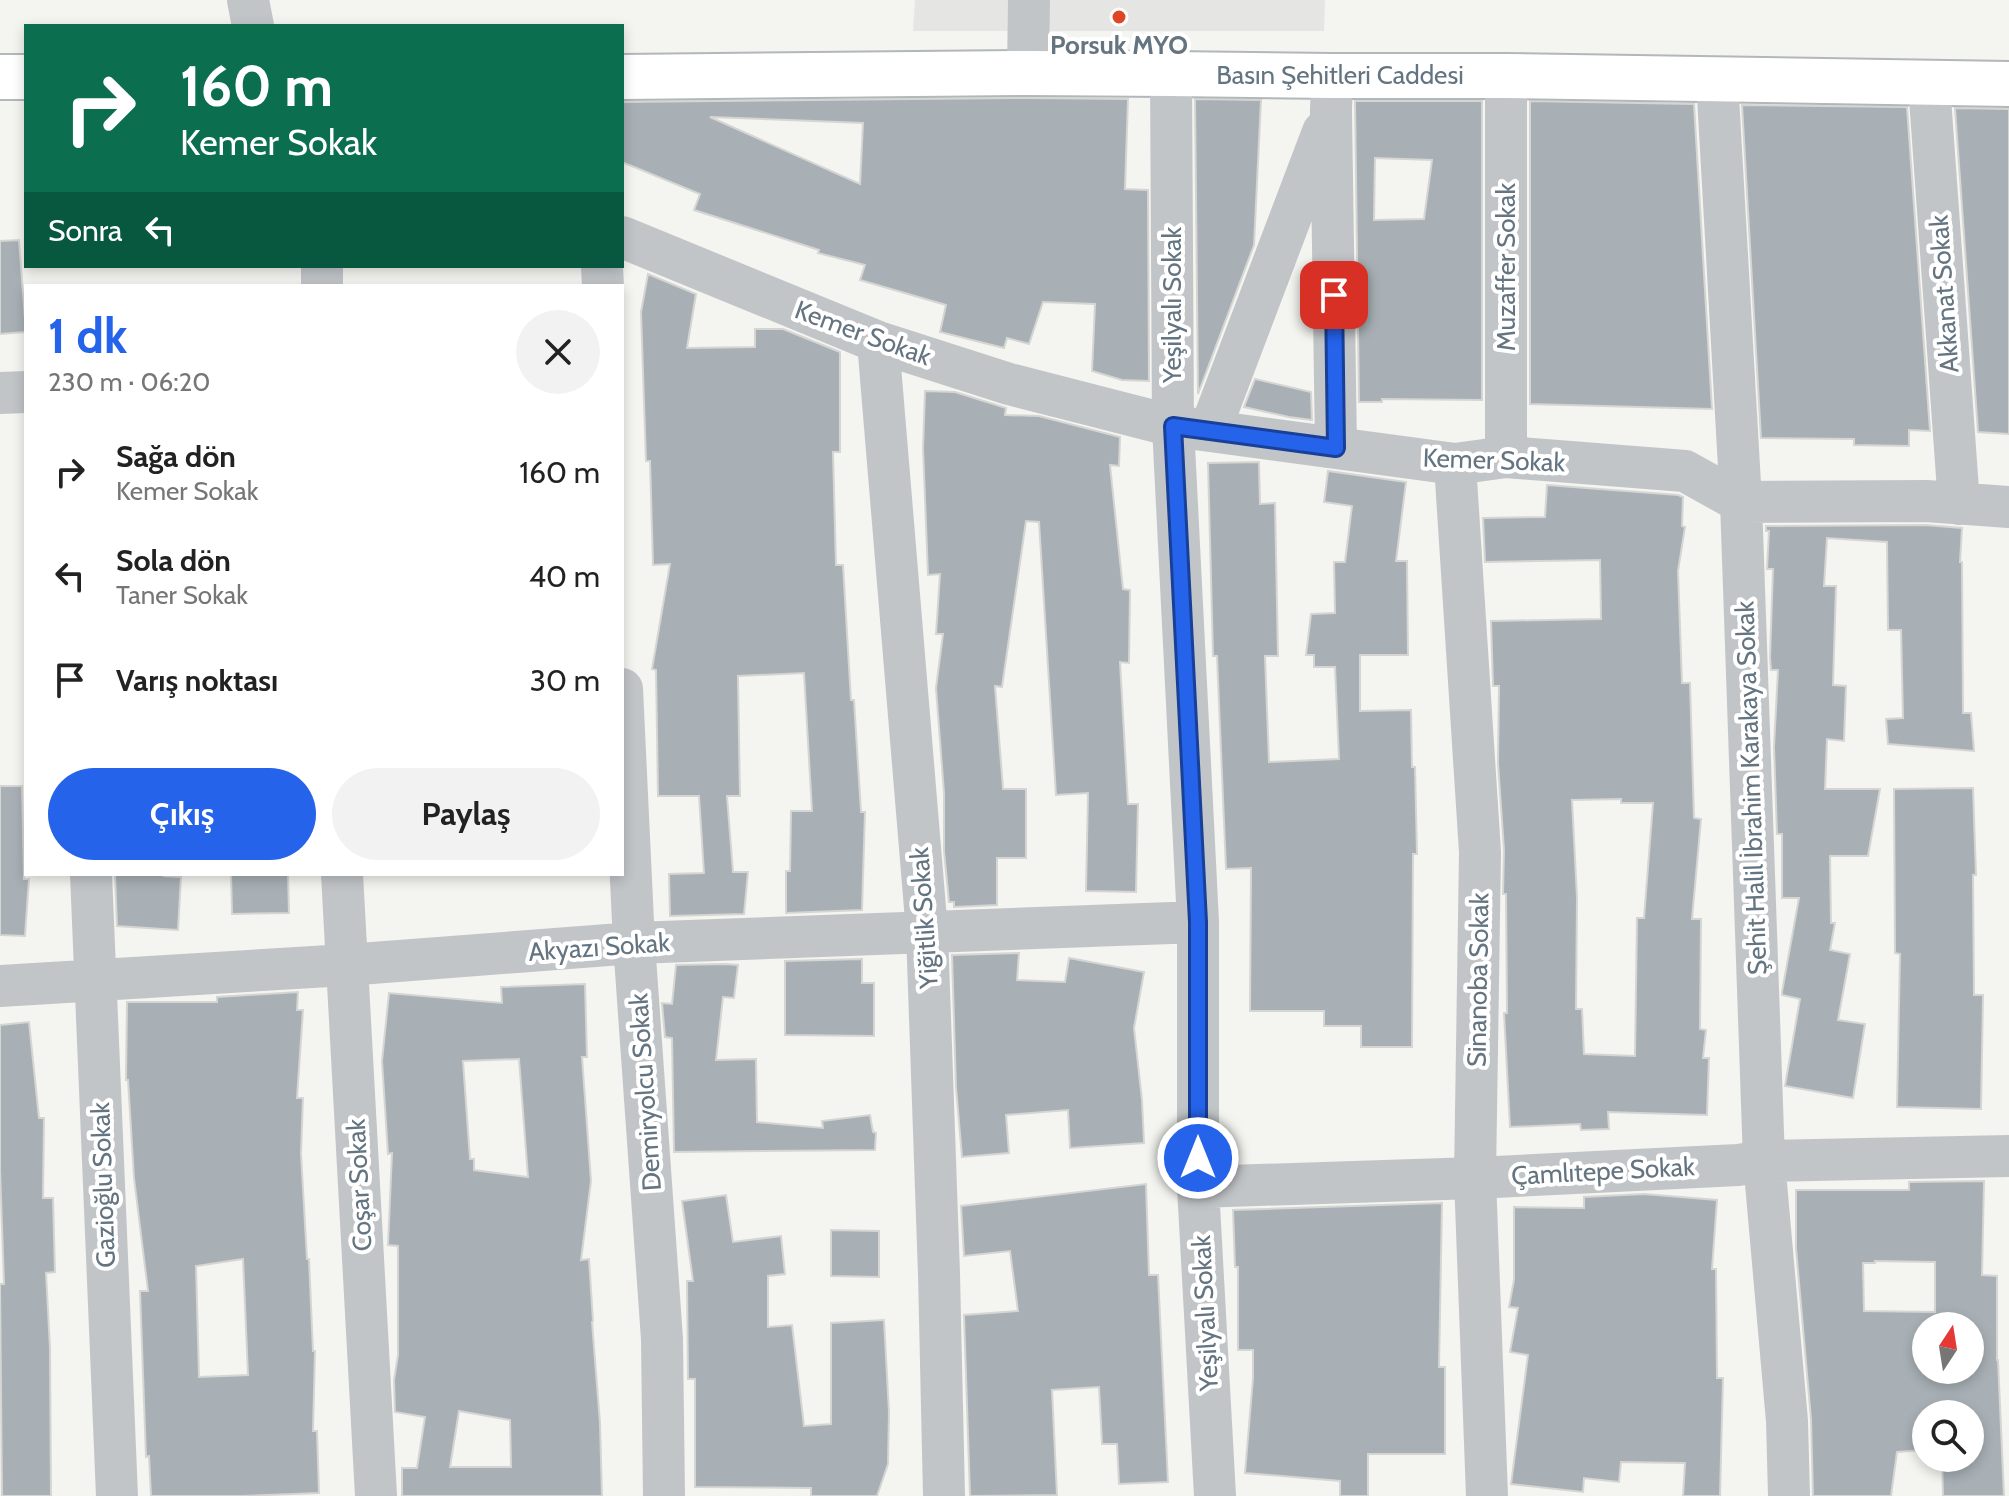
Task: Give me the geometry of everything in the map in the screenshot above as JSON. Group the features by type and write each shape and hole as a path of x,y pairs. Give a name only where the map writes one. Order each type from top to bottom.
{"main road":[{"name":"Basın Şehitleri Caddesi","path":"624,77 1171,74 1332,94 1506,76 2009,84"},
{"path":"0,77 24,77"}],"street":[{"path":"248,0 253,24"},
{"path":"1028,73 1029,0"},
{"name":"Yeşilyalı Sokak","path":"1171,74 1191,428 1198,922 1198,1187 1215,1496"},
{"name":"Muzaffer Sokak","path":"1506,76 1506,457"},
{"name":"Şehit Halil İbrahim Karakaya Sokak","path":"1717,79 1741,502 1764,1161 1787,1421 1789,1496"},
{"name":"Akkanat Sokak","path":"1929,84 1959,504"},
{"path":"1191,428 1332,94"},
{"path":"1332,94 1336,448"},
{"name":"Kemer Sokak","path":"624,238 878,342 1009,384 1191,428 1455,464 1506,457 1685,471 1741,502 1926,501 2009,507"},
{"name":"Yiğitlik Sokak","path":"878,342 927,932 944,1496"},
{"path":"0,393 24,392"},
{"name":"Sinanoba Sokak","path":"1455,464 1480,852 1475,1178 1487,1496"},
{"name":"Demiryolcu Sokak","path":"624,731 634,943 662,1339 664,1496"},
{"name":"Gazioğlu Sokak","path":"91,876 117,1496"},
{"name":"Coşar Sokak","path":"342,876 376,1496"},
{"name":"Akyazı Sokak","path":"0,986 346,965 634,943 1198,922"},
{"name":"Çamlıtepe Sokak","path":"1198,1187 1475,1178 1738,1165 1764,1161 2009,1156"}],"shaded area":[{"name":"Porsuk MYO","path":"915,0 1325,0 1324,31 913,31"}],"building":[{"path":"1128,99 1125,189 1148,190 1149,381 1122,380 1092,371 1095,304 1043,302 1029,344 1007,338 1004,348 940,332 946,305 860,280 865,265 818,253 819,250 694,210 700,194 624,163 624,102","holes":["710,117 863,123 860,184"]},
{"path":"1195,99 1261,100 1254,245 1198,394"},
{"path":"1355,101 1482,101 1482,400 1382,399 1382,402 1359,402","holes":["1375,158 1432,160 1424,219 1374,220"]},
{"path":"1530,101 1694,104 1712,409 1530,404"},
{"path":"1742,105 1907,107 1930,431 1909,430 1909,446 1854,445 1854,439 1761,438"},
{"path":"1955,108 2009,109 2009,434 1978,432"},
{"path":"19,240 24,332 0,334 0,241"},
{"path":"648,274 696,294 687,348 755,347 755,329 783,329 840,352 840,452 833,452 836,565 843,565 851,700 854,700 861,812 865,812 862,910 786,913 791,811 812,811 804,673 738,676 740,796 727,796 733,872 748,872 744,914 670,916 669,874 704,873 699,796 658,796 656,670 652,669 670,564 653,565 641,312"},
{"path":"1255,379 1311,392 1312,420 1244,407"},
{"path":"925,391 955,392 1006,408 1005,415 1039,416 1120,437 1119,466 1110,465 1123,589 1130,590 1129,663 1120,662 1128,804 1138,804 1136,892 1086,891 1088,793 1056,795 1039,522 1026,521 1002,687 995,686 1003,789 1026,789 1026,858 997,858 997,905 954,907 954,902 949,902 936,688 943,634 936,634 940,574 928,575 923,448"},
{"path":"1259,462 1260,504 1275,503 1278,656 1265,656 1269,762 1339,759 1335,667 1314,667 1314,655 1306,655 1311,614 1335,613 1334,562 1345,562 1352,506 1324,502 1328,471 1406,482 1396,561 1407,561 1408,655 1360,655 1360,711 1411,710 1417,854 1413,854 1412,1047 1361,1047 1361,1026 1324,1026 1324,1011 1250,1011 1251,868 1226,869 1217,656 1213,656 1208,463"},
{"path":"1547,485 1683,497 1682,526 1685,527 1678,571 1682,683 1690,683 1694,818 1701,819 1692,919 1701,919 1700,1029 1706,1030 1703,1058 1709,1058 1707,1115 1608,1112 1609,1129 1581,1130 1580,1124 1510,1127 1504,1013 1507,1013 1506,894 1503,894 1504,850 1498,763 1499,686 1493,686 1491,621 1601,619 1600,560 1485,562 1483,518 1545,517","holes":["1621,799 1621,803 1653,803 1644,918 1637,918 1635,1056 1584,1054 1582,1009 1576,1009 1577,898 1572,800"]},
{"path":"1925,525 1962,528 1963,713 1971,713 1974,751 1888,744 1886,719 1903,718 1901,630 1888,630 1887,542 1827,538 1824,586 1836,586 1833,685 1846,686 1844,741 1827,739 1825,789 1880,789 1868,856 1830,856 1831,923 1835,923 1830,950 1850,954 1838,1020 1865,1024 1853,1098 1785,1086 1800,999 1782,995 1782,992 1799,898 1782,898 1782,834 1777,834 1774,747 1778,670 1771,670 1770,658 1773,569 1767,569 1769,531 1766,531 1766,526"},
{"path":"0,786 22,786 24,879 29,879 25,936 0,935"},
{"path":"1973,788 1976,875 1973,875 1974,995 1983,995 1981,1109 1897,1107 1900,954 1895,953 1894,789"},
{"path":"115,876 181,877 178,930 117,926"},
{"path":"231,876 288,876 289,913 232,914"},
{"path":"1019,953 1017,980 1065,982 1069,958 1144,972 1134,1028 1144,1143 1070,1148 1068,1110 1006,1115 1009,1153 962,1157 956,1087 952,955"},
{"path":"862,959 862,983 874,983 874,1036 785,1035 785,961"},
{"path":"676,965 738,965 734,998 723,997 716,1060 756,1059 757,1122 823,1128 822,1121 870,1115 873,1132 876,1133 875,1150 674,1152 672,1038 665,1037 662,1003 672,1004"},
{"path":"585,984 587,1057 582,1057 591,1181 581,1260 589,1259 602,1496 402,1496 402,1468 417,1468 425,1417 395,1412 398,1246 388,1245 392,1153 388,1154 382,1061 389,993 502,1003 501,987","holes":["519,1059 528,1177 474,1170 474,1159 470,1159 463,1061","459,1411 510,1420 511,1467 450,1467"]},
{"path":"298,992 297,1010 303,1010 297,1098 303,1098 301,1154 315,1351 313,1431 317,1431 319,1493 151,1496 149,1456 146,1457 140,1291 148,1291 126,1080 127,1002 217,1002 217,997","holes":["243,1259 248,1375 199,1377 196,1266"]},
{"path":"29,1022 39,1118 44,1118 43,1198 53,1198 55,1272 46,1273 51,1496 2,1496 0,1284 4,1284 0,1025"},
{"path":"1984,1181 1982,1275 1997,1276 1997,1360 2004,1496 1943,1496 1942,1472 1984,1472 1984,1400 1912,1400 1912,1451 1897,1452 1891,1496 1813,1496 1811,1419 1796,1248 1796,1190 1909,1190 1909,1182","holes":["1935,1262 1935,1312 1864,1311 1863,1263"]},
{"path":"1146,1184 1149,1275 1158,1275 1168,1482 1119,1484 1117,1444 1102,1444 1099,1387 1052,1390 1057,1495 970,1496 964,1315 1018,1311 1010,1251 964,1256 961,1206"},
{"path":"1644,1194 1717,1200 1712,1269 1716,1269 1717,1378 1723,1378 1720,1496 1683,1496 1685,1463 1621,1462 1619,1482 1584,1478 1583,1492 1511,1484 1528,1355 1510,1352 1518,1308 1509,1307 1514,1280 1514,1207 1584,1208 1584,1197"},
{"path":"726,1195 733,1242 781,1236 785,1274 768,1276 768,1327 792,1325 804,1426 831,1424 831,1323 884,1320 889,1412 888,1464 877,1496 811,1496 811,1488 695,1487 695,1379 688,1379 687,1281 693,1281 682,1201"},
{"path":"1442,1203 1439,1367 1445,1367 1445,1454 1368,1454 1368,1496 1340,1496 1340,1481 1245,1473 1253,1350 1238,1350 1238,1267 1235,1267 1233,1210"},
{"path":"831,1230 879,1231 879,1277 831,1276"}],"place":[{"name":"Porsuk MYO","path":"1119,17"}],"route":[{"path":"1198,1158 1198,922 1173,426 1336,448 1334,295"}]}
